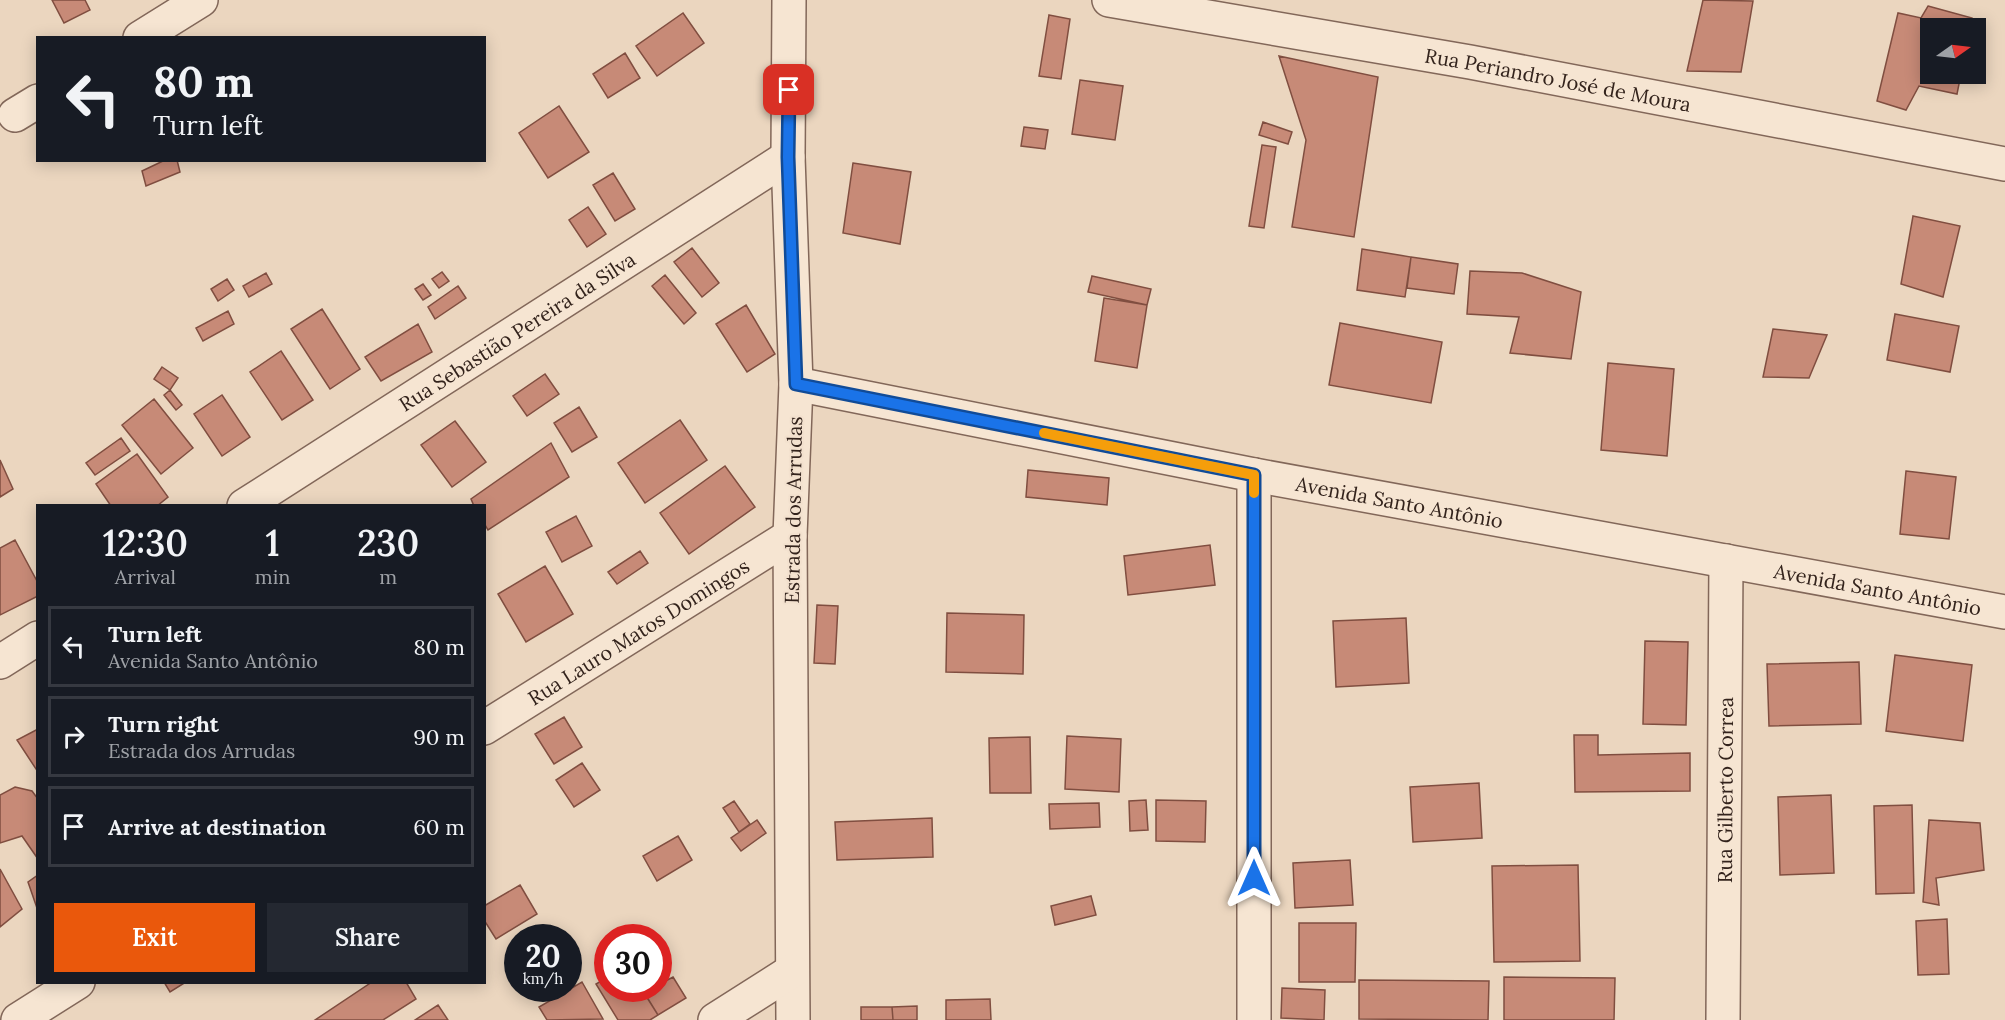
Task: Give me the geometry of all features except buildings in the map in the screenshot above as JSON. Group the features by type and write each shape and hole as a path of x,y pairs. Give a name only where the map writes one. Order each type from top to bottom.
{"street":[{"path":"143,36 201,0"},
{"name":"Estrada dos Arrudas","path":"789,0 788,157 796,384 790,536 793,1020"},
{"name":"Rua Periandro José de Moura","path":"1110,0 1482,65 2005,164"},
{"name":"Rua Sebastião Pereira da Silva","path":"247,504 788,157"},
{"name":"Avenida Santo Antônio","path":"796,384 1254,475 2005,612"},
{"path":"1254,475 1254,1020"},
{"name":"Rua Lauro Matos Domingos","path":"486,727 790,536"},
{"name":"Rua Gilberto Correa","path":"1723,1020 1726,561"},
{"path":"0,662 36,639"},
{"path":"715,1020 792,971"},
{"path":"18,1020 75,984"}],"slow traffic":[{"path":"1044,433 1254,475 1254,493"}],"route":[{"path":"789,90 788,157 796,384 1254,475 1254,878"}]}
